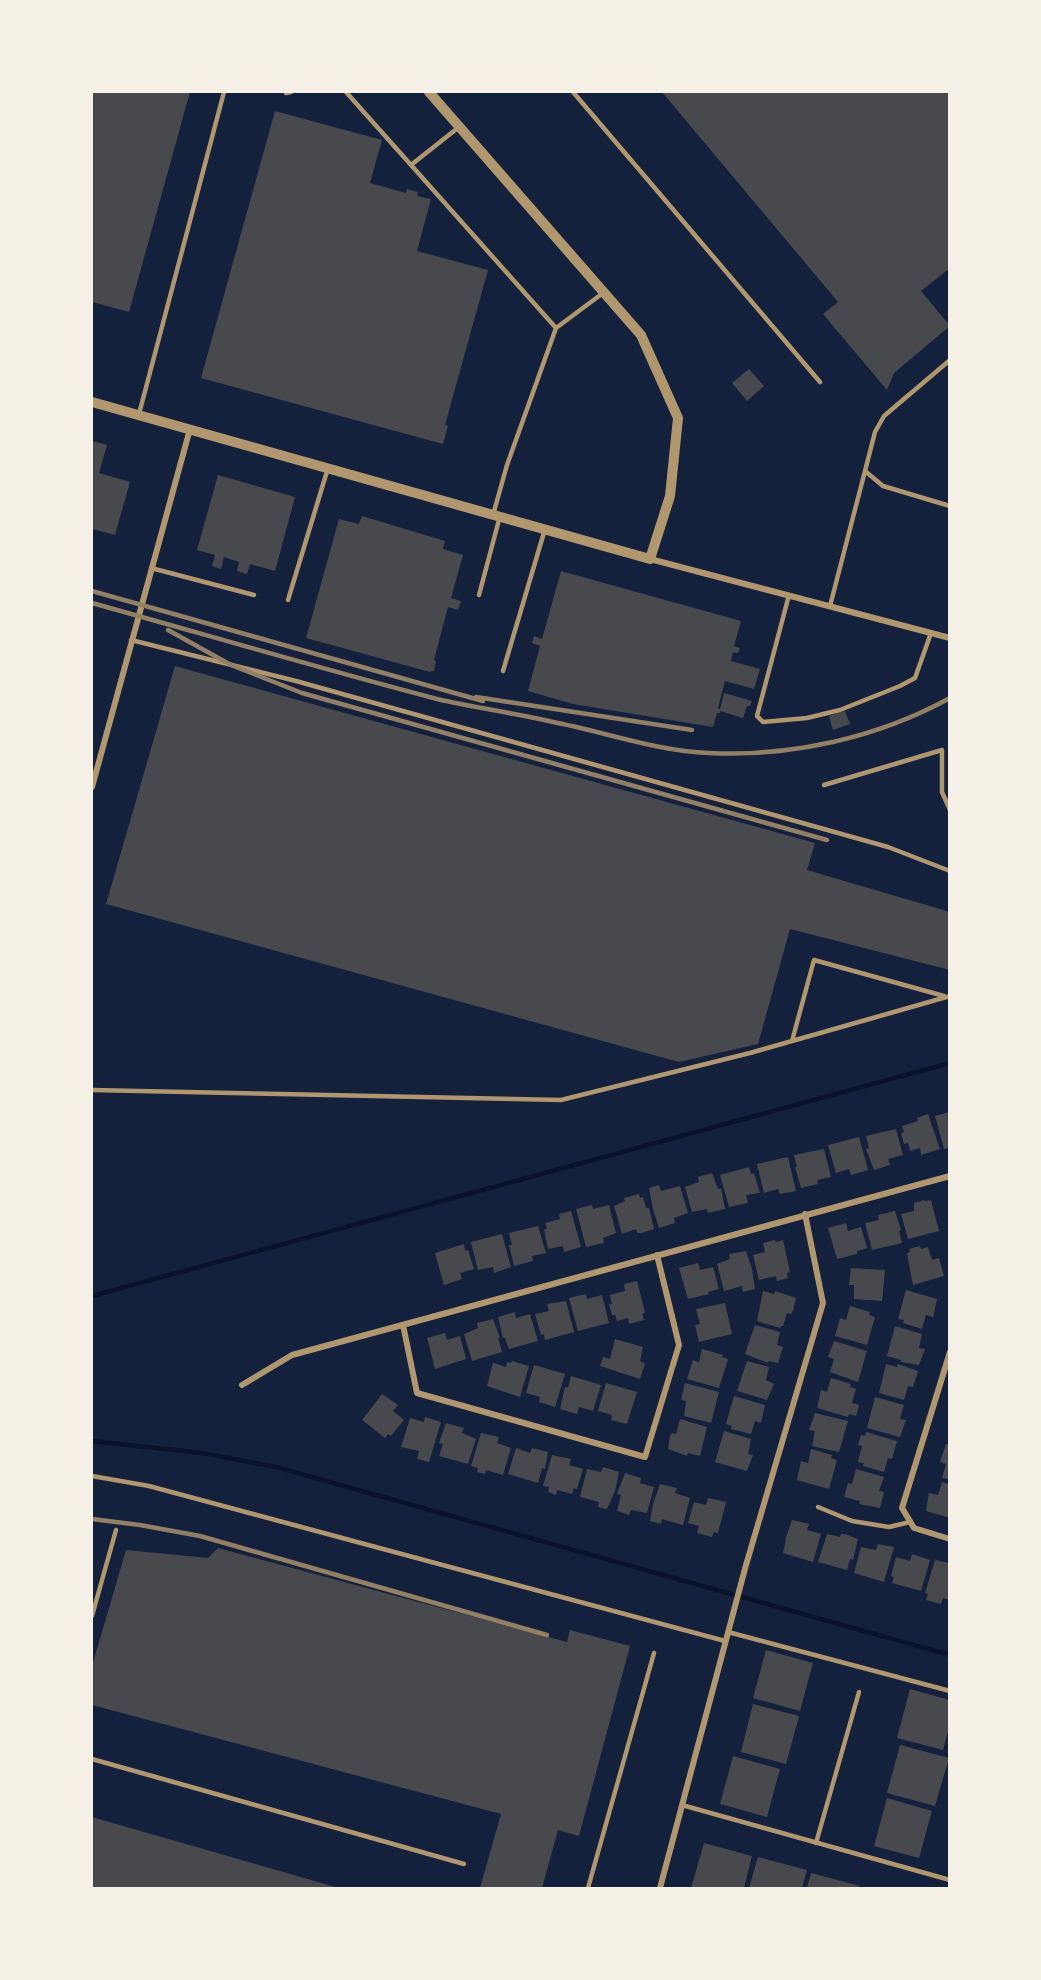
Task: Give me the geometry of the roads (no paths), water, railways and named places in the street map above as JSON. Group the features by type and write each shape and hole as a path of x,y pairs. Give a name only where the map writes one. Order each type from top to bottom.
{"street":[{"path":"429,92 641,335 678,418 670,496 650,559"},
{"path":"92,402 650,559 950,638"},
{"path":"92,787 190,429"},
{"path":"242,1385 292,1355 950,1176"},
{"path":"660,1888 746,1564 823,1303 804,1214"},
{"path":"404,1325 417,1393 645,1457 679,1345 657,1255"},
{"path":"950,1352 902,1508 914,1528 950,1539"}],"lane":[{"path":"138,415 224,92"},
{"path":"346,92 556,328"},
{"path":"573,92 820,382"},
{"path":"411,165 459,127"},
{"path":"479,595 507,465 556,328 603,293"},
{"path":"830,606 875,432 884,416 950,360"},
{"path":"288,600 328,468"},
{"path":"865,471 883,486 950,506"},
{"path":"503,671 545,529"},
{"path":"151,568 254,595"},
{"path":"789,595 757,716 763,722 807,718 840,710 900,686 915,678 932,633"},
{"path":"131,640 296,681 876,844 950,871"},
{"path":"824,785 950,746"},
{"path":"942,750 942,792 950,810"},
{"path":"792,1041 814,960 948,996"},
{"path":"92,1090 561,1100 792,1041 948,996"},
{"path":"92,1476 161,1489 725,1641"},
{"path":"818,1507 852,1521 889,1527 910,1522"},
{"path":"92,1616 116,1530"},
{"path":"728,1630 950,1691"},
{"path":"588,1888 654,1653"},
{"path":"816,1843 859,1692"},
{"path":"92,1759 464,1864"},
{"path":"682,1805 950,1880"}],"waterway":[{"path":"92,1296 950,1063"},
{"path":"92,1441 202,1453 276,1467 950,1655"}],"railway":[{"path":"92,591 483,701"},
{"path":"92,603 437,699 689,752 771,752 833,742 893,724 950,698"},
{"path":"168,630 231,665 302,693 827,840"},
{"path":"476,697 692,730"},
{"path":"92,1519 200,1536 547,1635"}]}
